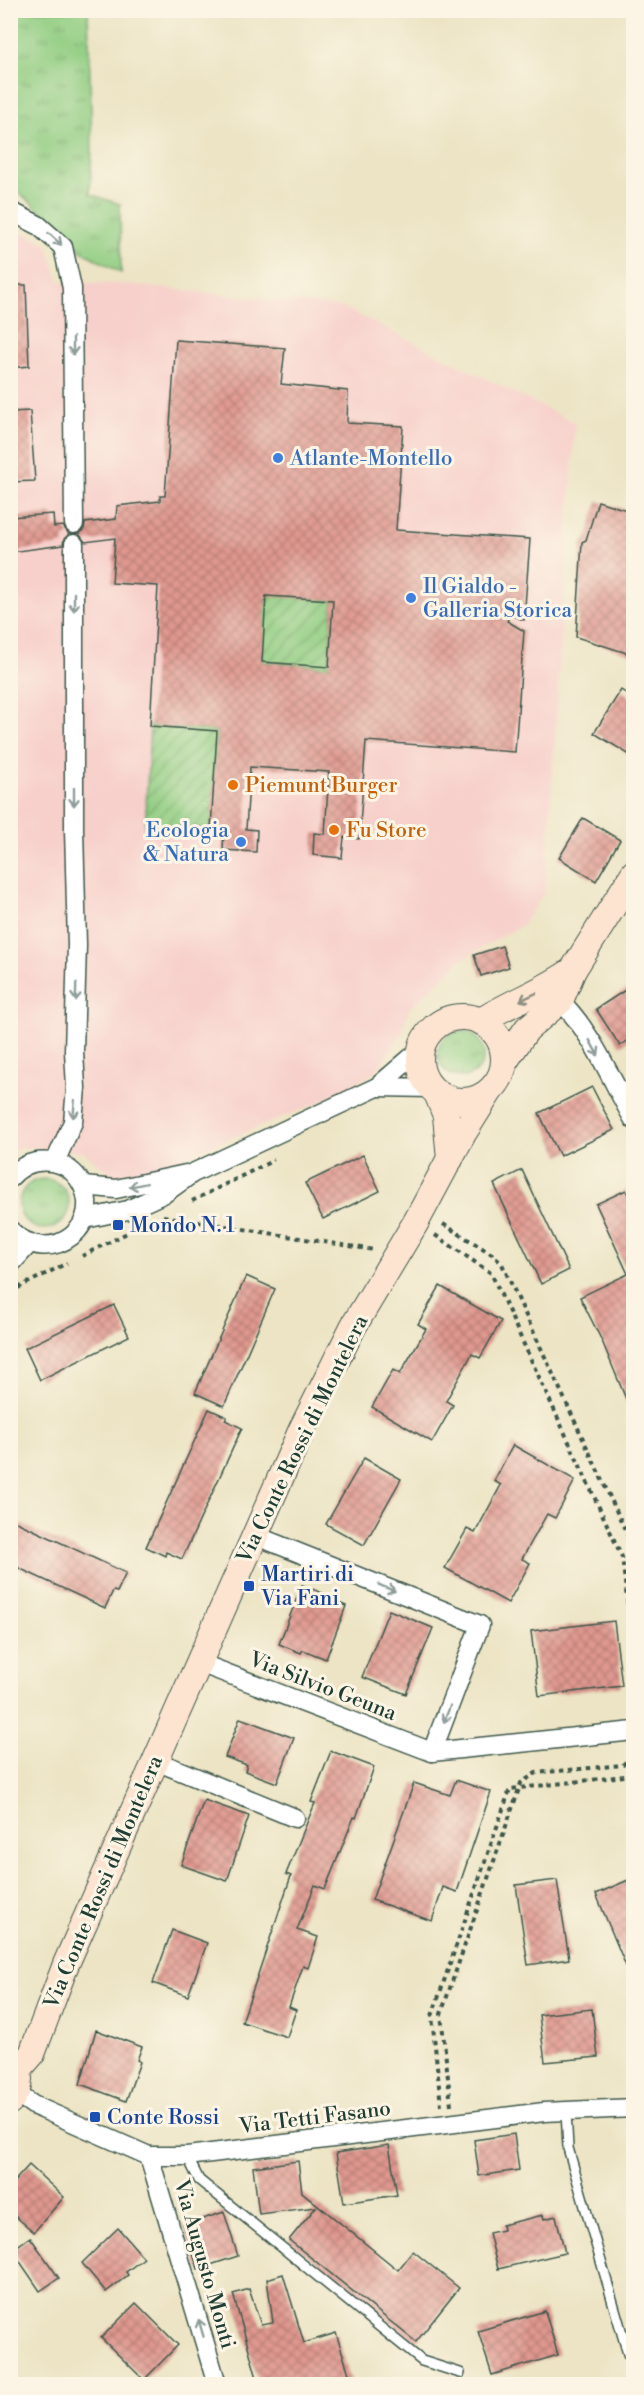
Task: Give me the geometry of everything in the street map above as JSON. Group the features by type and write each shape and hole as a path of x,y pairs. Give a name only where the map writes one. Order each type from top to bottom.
{"street":[{"path":"10,211 38,225 63,247 72,288 74,524"},
{"path":"55,1162 73,1122 76,1088 74,1052 77,945 74,818 74,544"},
{"path":"377,1087 434,1091 450,1099 463,1101 489,1092 497,1083 505,1061 527,1029 560,1001 573,970 633,873"},
{"path":"481,1021 554,983 573,970"},
{"path":"560,1001 573,1013 585,1032 633,1120"},
{"path":"85,1219 128,1210 165,1193 193,1173 377,1087 421,1050 430,1031 441,1022 461,1017 481,1021 492,1028 499,1038 505,1061"},
{"path":"421,1050 422,1070 446,1116 450,1160"},
{"name":"Via Conte Rossi di Montelera","path":"14,2080 32,2054 66,1964 197,1662 302,1429 353,1327 416,1222 489,1092"},
{"path":"10,1178 27,1164 41,1161 55,1162 76,1175 83,1185 87,1208 85,1219 78,1231 68,1240 56,1246 42,1247 29,1244 10,1230"},
{"path":"83,1185 116,1189 193,1173"},
{"path":"10,1265 29,1244"},
{"path":"254,1535 480,1625 432,1752"},
{"name":"Via Silvio Geuna","path":"197,1662 432,1752 633,1731"},
{"path":"156,1761 295,1818"},
{"name":"Via Conte Rossi di Montelera","path":"10,2044 27,2037 43,2023"},
{"name":"Via Tetti Fasano","path":"14,2080 33,2105 149,2156 188,2156 447,2123 566,2111 633,2108"},
{"name":"Via Augusto Monti","path":"149,2156 217,2385"}],"lane":[{"path":"566,2111 568,2148 628,2354"},
{"path":"188,2156 200,2180 422,2361 460,2373"}],"path":[{"path":"183,1205 279,1158"},
{"path":"173,1210 162,1216 395,1254"},
{"path":"438,1221 492,1254 502,1264 633,1549"},
{"path":"428,1230 491,1273 622,1557 633,1658"},
{"path":"81,1256 132,1231"},
{"path":"10,1292 71,1261"},
{"path":"447,2123 441,2014 521,1783 536,1773 623,1765 633,1752"},
{"path":"447,2123 432,2016 510,1789 633,1775"}],"shaded area":[{"path":"11,227 47,244 60,282 121,284 343,307 575,423 545,892 522,925 461,960 409,1009 402,1033 376,1072 316,1104 121,1182 84,1152 19,1147 11,1153"}],"green space":[{"path":"10,11 88,11 92,149 90,194 120,204 121,273 81,251 57,225 11,186"},
{"path":"266,596 333,600 329,667 262,662"},
{"path":"150,726 217,731 211,828 145,828"},
{"path":"461,1031 470,1032 477,1038 483,1045 483,1063 477,1070 470,1076 461,1077 452,1076 445,1070 439,1063 438,1054 439,1045 445,1038 452,1032"},
{"path":"49,1179 62,1186 68,1194 68,1214 62,1222 54,1228 39,1229 26,1222 20,1214 19,1199 26,1186 34,1180"}],"building":[{"path":"10,285 26,285 29,366 10,368"},
{"name":"Il Gialdo - Galleria Storica","path":"176,340 285,348 281,384 348,391 347,423 403,426 396,530 530,539 524,620 510,615 507,621 524,631 515,752 366,741 359,839 344,837 342,858 313,855 314,833 325,834 329,772 250,767 246,829 257,830 256,852 223,850 224,828 211,828 217,731 150,726 158,586 112,583 115,538 85,542 79,534 84,529 85,523 116,519 117,506 160,501 160,496 165,496","holes":["266,596 333,600 329,667 262,662"]},
{"path":"30,411 35,481 10,482 10,412"},
{"path":"598,501 633,512 633,655 576,637 582,542 586,540"},
{"path":"53,514 54,527 63,526 69,534 64,539 63,545 10,552 10,517"},
{"path":"621,690 633,698 633,757 594,733"},
{"path":"583,818 620,840 596,881 559,858"},
{"path":"502,946 509,967 481,976 474,955"},
{"path":"633,985 633,1037 620,1046 596,1009"},
{"path":"592,1087 614,1130 560,1156 539,1113"},
{"path":"363,1155 380,1191 323,1219 305,1183"},
{"path":"522,1170 569,1270 541,1284 494,1184"},
{"path":"626,1190 633,1206 633,1416 602,1341 580,1297 628,1274 596,1204"},
{"path":"246,1276 275,1289 224,1406 195,1393"},
{"path":"440,1286 501,1321 480,1358 472,1354 446,1401 453,1405 432,1442 372,1407 393,1370 400,1374 426,1329 418,1324"},
{"path":"114,1305 129,1336 40,1380 25,1348"},
{"path":"209,1409 227,1417 225,1420 242,1428 182,1559 166,1552 165,1556 146,1547"},
{"path":"513,1445 575,1480 555,1518 547,1514 522,1559 530,1563 508,1603 445,1568 467,1529 475,1533 501,1485 494,1481"},
{"path":"364,1458 401,1479 364,1545 326,1524"},
{"path":"10,1519 126,1573 117,1592 113,1591 105,1608 10,1564"},
{"path":"302,1585 346,1606 326,1659 303,1650 301,1653 279,1644"},
{"path":"389,1610 433,1628 406,1694 362,1677"},
{"path":"614,1621 622,1686 539,1696 531,1631"},
{"path":"240,1718 294,1738 277,1783 245,1771 247,1765 225,1757"},
{"path":"331,1751 374,1767 356,1818 354,1817 325,1889 315,1885 297,1930 318,1937 308,1968 303,1966 289,2007 296,2010 287,2037 242,2022 291,1876 286,1874 315,1803 311,1802"},
{"path":"456,1780 491,1792 457,1892 443,1887 432,1921 372,1900 414,1783 450,1795"},
{"path":"204,1800 249,1816 227,1881 181,1865"},
{"path":"633,1878 633,1983 596,1894"},
{"path":"557,1880 569,1959 528,1965 516,1885"},
{"path":"172,1930 207,1943 188,1996 153,1983"},
{"path":"592,2009 598,2057 545,2062 539,2015"},
{"path":"96,2030 142,2047 137,2060 140,2062 126,2101 80,2084"},
{"path":"514,2134 519,2170 479,2176 474,2140"},
{"path":"389,2145 397,2195 344,2203 336,2153"},
{"path":"298,2161 302,2192 398,2270 413,2251 459,2288 416,2342 289,2240 316,2207 259,2214 253,2167"},
{"path":"29,2165 64,2197 34,2232 10,2212 10,2186"},
{"path":"224,2212 238,2256 198,2269 184,2225"},
{"path":"543,2215 544,2219 556,2216 565,2253 498,2269 489,2233 503,2230 502,2225"},
{"path":"118,2228 144,2258 126,2272 128,2275 106,2292 82,2263"},
{"path":"30,2237 59,2278 40,2291 12,2250"},
{"path":"283,2274 304,2343 336,2333 351,2380 335,2385 259,2385 233,2294 249,2289 261,2325 273,2323 267,2279"},
{"path":"136,2303 178,2345 144,2380 101,2338"},
{"path":"545,2311 558,2355 492,2375 478,2331"}],"place":[{"name":"Atlante-Montello","path":"278,458"},
{"name":"Il Gialdo - Galleria Storica","path":"411,598"},
{"name":"Piemunt Burger","path":"233,785"},
{"name":"Fu Store","path":"334,830"},
{"name":"Ecologia & Natura","path":"241,842"},
{"name":"Mondo N. 1","path":"118,1225"},
{"name":"Martiri di Via Fani","path":"249,1586"},
{"name":"Conte Rossi","path":"95,2117"}]}
